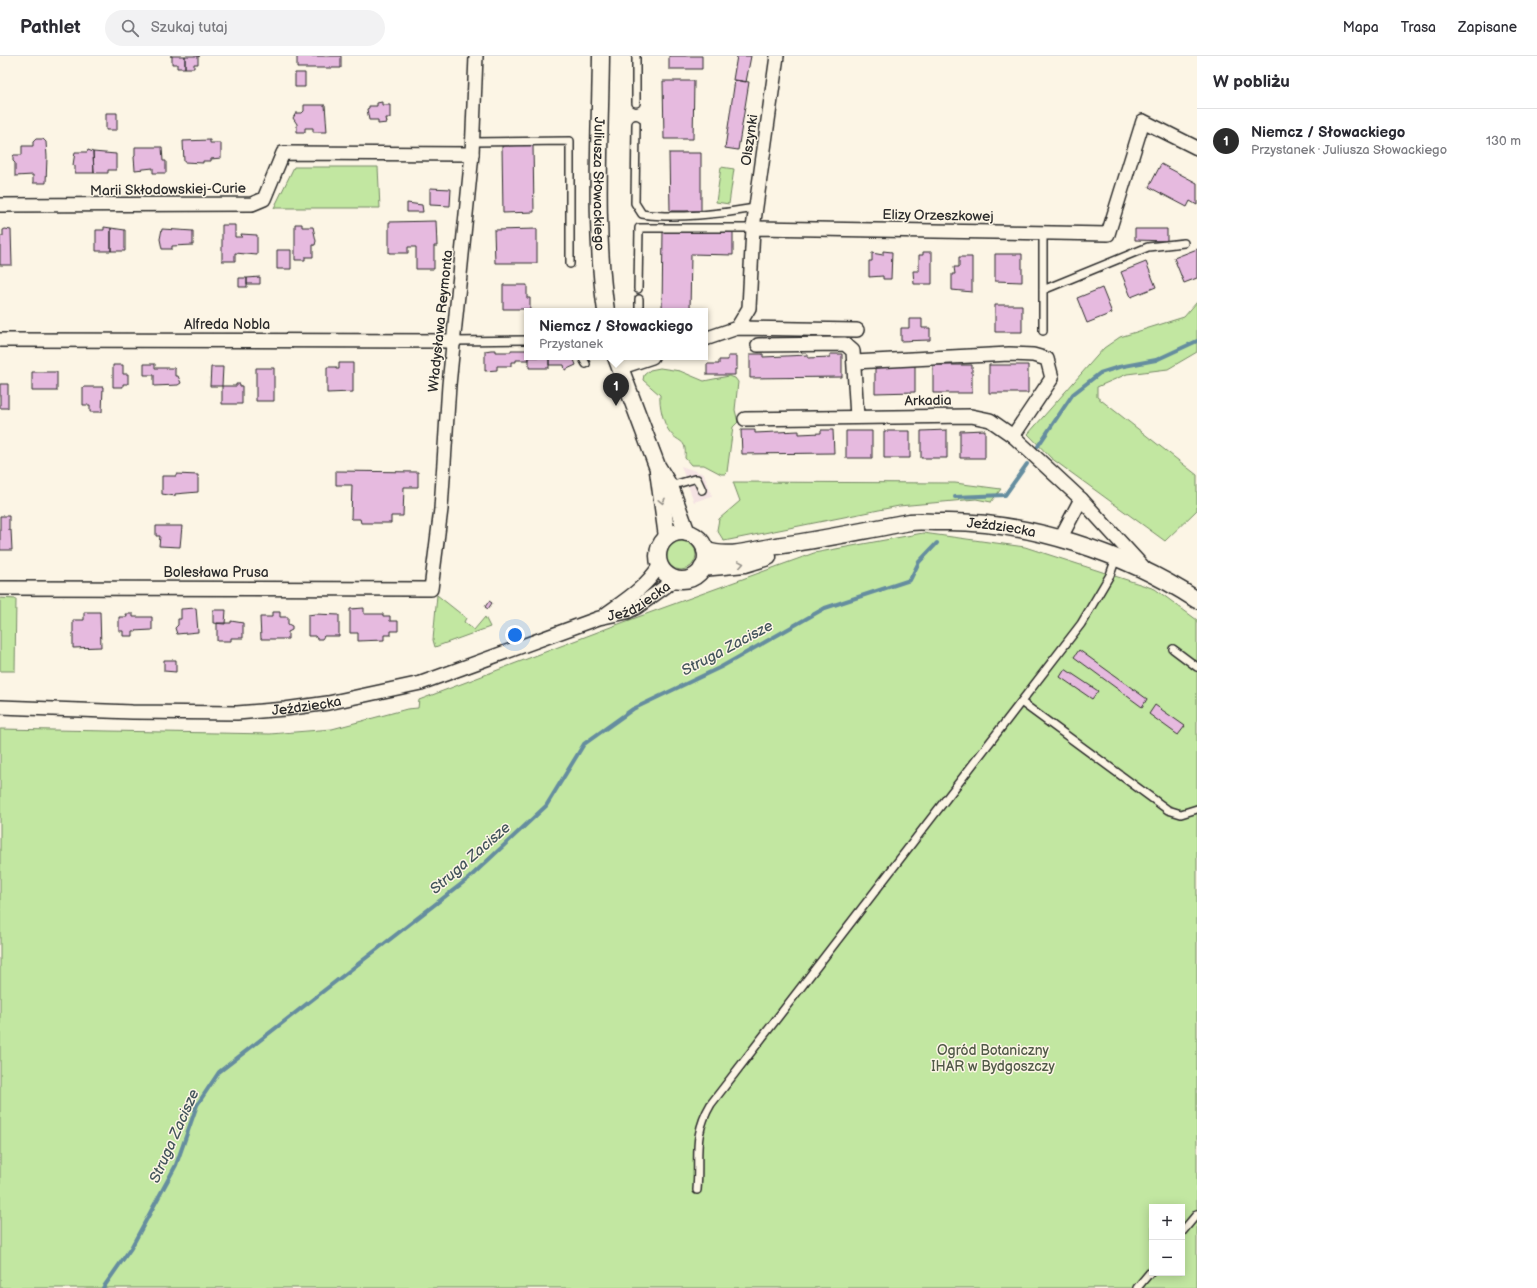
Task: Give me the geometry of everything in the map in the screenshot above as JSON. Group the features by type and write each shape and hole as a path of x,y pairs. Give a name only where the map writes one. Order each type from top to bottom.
{"street":[{"name":"Władysława Reymonta","path":"431,589 441,509 450,385 472,148 476,56"},
{"name":"Juliusza Słowackiego","path":"601,56 598,236 600,272 606,308"},
{"name":"Olszynki","path":"752,228 777,56"},
{"name":"Elizy Orzeszkowej","path":"752,228 1108,234 1143,120 1197,148"},
{"name":"Marii Skłodowskiej-Curie","path":"0,205 252,204 264,200 283,153 472,148"},
{"path":"737,328 749,308 752,228"},
{"path":"708,338 737,328 857,330"},
{"name":"Alfreda Nobla","path":"0,340 455,341"},
{"path":"758,345 845,344 853,351 857,417"},
{"path":"854,362 1009,354 1033,355 1047,359 1052,378 1013,436"},
{"path":"632,360 618,362 657,466 670,486 687,533"},
{"name":"Arkadia","path":"745,419 970,416 990,420 1013,436 1081,499 1146,570"},
{"path":"657,466 667,537"},
{"path":"1060,539 1081,499"},
{"name":"Jeździecka","path":"705,550 711,552 733,553 793,545 912,522 982,523 1035,532 1116,558 1146,570 1197,600"},
{"path":"680,532 687,533 701,541 705,550 705,560 702,568 692,577 676,579 668,575 660,565 659,550 667,537 680,532"},
{"name":"Jeździecka","path":"702,568 745,564 768,557 793,545"},
{"name":"Jeździecka","path":"599,618 642,588 660,565"},
{"name":"Jeździecka","path":"0,707 132,712 237,713 285,709 328,703 421,683 599,618 627,612 637,607 676,579"},
{"name":"Bolesława Prusa","path":"0,588 431,589"}],"lane":[{"path":"636,56 636,103"},
{"path":"636,124 635,203 642,214 677,215 732,212 755,208"},
{"path":"472,148 570,141 570,264"},
{"path":"638,289 639,228 752,228"},
{"path":"1042,233 1043,331"},
{"path":"1043,290 1148,247 1184,243"},
{"path":"639,299 639,308"},
{"path":"455,341 524,340"},
{"path":"584,360 586,364"},
{"path":"670,486 697,479 702,490"},
{"path":"697,1190 698,1135 703,1117 711,1104 1081,624 1110,575 1116,558"},
{"path":"1173,649 1197,667"},
{"path":"1022,702 1168,810 1181,814 1197,809"},
{"path":"1185,1228 1197,1214"},
{"path":"1137,1288 1149,1274"}],"shaded area":[{"path":"681,466 704,474 712,496 694,502"}],"green space":[{"path":"294,167 378,167 380,208 274,208"},
{"path":"721,167 734,169 729,204 716,202"},
{"path":"1197,302 1197,352 1168,369 1127,374 1097,387 1097,397 1197,475 1197,510 1165,541 1051,458 1028,434 1104,348 1120,337 1184,317"},
{"path":"660,368 680,371 704,381 729,376 735,378 738,382 735,410 738,422 733,427 727,472 725,474 721,474 704,465 691,465 685,458 685,447 672,435 663,418 660,395 643,380 644,375 650,370"},
{"path":"733,482 955,483 1001,489 991,502 976,499 899,506 724,541 717,530 719,519 740,501"},
{"name":"Ogród Botaniczny IHAR w Bydgoszczy","path":"923,533 1025,547 1155,589 1197,620 1197,1288 0,1288 0,729 270,734 332,729 407,709 418,708 419,700 616,625 814,553"},
{"path":"681,540 692,544 696,555 692,566 681,570 670,566 666,555 670,544"},
{"path":"437,595 466,618 464,622 474,630 485,617 490,627 435,647 433,640"},
{"path":"0,598 16,599 15,671 0,671"}],"building":[{"path":"172,56 185,56 185,68 177,68 177,64 172,64"},
{"path":"185,56 198,56 198,64 194,64 194,68 185,68"},
{"path":"297,56 341,56 341,68 297,68"},
{"path":"669,56 702,56 702,69 669,69"},
{"path":"737,56 751,56 746,82 733,80"},
{"path":"295,73 305,73 305,87 295,87"},
{"path":"735,80 749,82 738,150 725,148"},
{"path":"663,81 694,81 693,139 664,139"},
{"path":"382,102 382,105 390,105 390,118 386,118 387,123 378,124 378,120 369,120 367,109 369,106 377,106 377,103"},
{"path":"304,105 325,105 327,132 313,132 313,128 305,128 305,132 297,132 297,124 293,118 296,113 302,113 304,111"},
{"path":"106,113 117,113 117,130 106,130"},
{"path":"36,139 43,139 46,142 46,183 33,183 33,175 15,176 15,163 13,161 13,156 22,155 22,146 33,146 33,142"},
{"path":"210,140 210,143 221,143 221,158 211,159 211,161 203,161 203,163 184,162 183,141"},
{"path":"533,145 534,212 503,213 502,146"},
{"path":"135,147 162,147 163,161 166,161 166,173 153,173 153,168 135,170"},
{"path":"88,150 93,152 94,173 75,173 75,166 73,165 75,152 87,152"},
{"path":"93,152 116,154 116,170 108,170 108,173 94,173"},
{"path":"669,153 701,153 701,211 670,211"},
{"path":"1161,164 1197,183 1197,205 1190,201 1187,207 1149,187"},
{"path":"430,188 451,189 450,206 430,205"},
{"path":"407,203 422,205 423,212 407,212"},
{"path":"436,221 437,246 434,246 434,269 416,269 416,247 408,247 408,253 389,253 389,222"},
{"path":"295,224 302,224 302,227 313,227 316,241 315,245 313,245 313,257 305,257 305,260 295,260"},
{"path":"222,225 235,225 235,237 242,237 241,234 257,235 257,255 235,253 235,261 222,261"},
{"path":"104,227 111,228 111,251 96,251 96,230 104,230"},
{"path":"111,228 125,230 125,251 111,251"},
{"path":"162,229 193,231 193,245 172,246 172,249 162,249 160,239"},
{"path":"537,229 537,263 495,263 494,230"},
{"path":"1135,229 1167,229 1167,241 1135,240"},
{"path":"3,230 11,230 12,265 0,265 0,236 3,236"},
{"path":"663,231 733,232 733,255 691,254 690,308 662,308"},
{"path":"1197,249 1197,278 1184,283 1174,258"},
{"path":"277,250 291,250 291,269 277,269"},
{"path":"883,251 892,252 891,279 883,279 883,276 869,277 869,261 872,261 872,253 883,255"},
{"path":"923,252 932,252 932,284 914,284 913,271 919,271 919,255 923,255"},
{"path":"995,254 1022,254 1022,282 995,281"},
{"path":"959,257 972,257 972,292 952,290 952,274 955,274 954,267 959,267"},
{"path":"1146,262 1156,287 1131,297 1121,272"},
{"path":"260,277 260,284 247,284 247,278"},
{"path":"239,278 247,278 247,287 239,287"},
{"path":"503,285 527,285 527,298 530,298 530,308 503,309"},
{"path":"1102,288 1112,313 1087,323 1077,298"},
{"path":"995,305 1022,305 1022,332 995,332"},
{"path":"909,319 922,319 922,328 930,328 930,340 901,341 901,328 909,328"},
{"path":"496,350 496,352 511,352 511,350 524,350 524,360 516,360 516,362 511,362 511,366 497,366 497,370 485,371 485,351"},
{"path":"750,354 763,354 763,357 808,355 808,358 830,357 830,354 842,354 842,377 750,378"},
{"path":"728,356 737,356 737,369 735,369 735,375 707,375 707,364 719,364 719,360 728,360"},
{"path":"529,360 549,360 549,368 529,368"},
{"path":"549,360 574,360 576,365 565,370 564,365 549,365"},
{"path":"339,363 353,363 353,392 327,393 327,367 336,367 336,369 339,369"},
{"path":"144,364 155,364 155,368 175,368 175,376 178,376 181,383 178,385 154,386 154,375 144,375"},
{"path":"875,364 915,364 915,392 875,393"},
{"path":"113,365 123,365 123,374 128,374 128,384 123,384 123,387 113,387"},
{"path":"933,365 972,365 972,393 933,393"},
{"path":"989,365 1028,365 1028,393 989,393"},
{"path":"211,367 223,367 222,386 210,386"},
{"path":"256,368 274,368 274,401 256,401"},
{"path":"32,372 57,372 57,391 32,391"},
{"path":"0,384 8,384 8,408 0,408"},
{"path":"236,384 240,384 240,386 242,386 242,404 222,404 222,386 236,386"},
{"path":"83,387 103,387 102,412 90,412 90,405 83,405"},
{"path":"741,430 755,430 755,433 799,431 799,434 821,433 821,430 833,430 834,453 742,454"},
{"path":"947,430 947,458 921,458 921,431"},
{"path":"985,430 985,458 960,458 960,431"},
{"path":"846,431 872,431 872,458 846,458"},
{"path":"884,431 910,431 910,458 884,458"},
{"path":"336,471 418,472 418,487 404,487 403,516 391,516 391,523 361,523 360,519 351,519 352,485 336,485"},
{"path":"176,474 198,475 198,492 175,494 175,496 162,494 162,476 176,476"},
{"path":"0,516 9,516 9,530 11,530 12,550 0,550"},
{"path":"156,526 182,526 180,547 159,546 160,536 156,536"},
{"path":"489,601 492,603 488,609 485,607"},
{"path":"196,608 198,632 177,634 175,628 178,625 178,619 181,619 181,609"},
{"path":"364,608 364,614 383,614 383,616 390,616 390,621 398,621 398,631 391,631 391,635 384,635 384,640 358,641 358,633 350,633 350,609"},
{"path":"213,610 226,610 225,624 213,623"},
{"path":"84,612 100,612 101,647 73,648 73,620 84,620"},
{"path":"272,612 280,612 280,617 288,617 288,624 292,626 292,630 288,632 288,639 261,639 260,617 272,617"},
{"path":"126,614 133,614 133,617 152,617 152,630 133,631 133,636 123,636 123,631 119,631 119,617 127,617"},
{"path":"308,615 339,615 339,636 324,636 322,639 317,639 315,636 308,636"},
{"path":"231,621 243,623 243,638 231,638 231,641 217,641 217,623 231,623"},
{"path":"1079,650 1147,699 1142,707 1074,657"},
{"path":"164,660 176,660 176,672 164,671"},
{"path":"1065,669 1098,691 1092,699 1060,677"},
{"path":"1155,705 1185,726 1178,735 1149,714"}],"waterway":[{"name":"Struga Zacisze","path":"1038,446 1073,394 1100,373 1119,367 1156,360 1197,341"},
{"name":"Struga Zacisze","path":"955,497 1005,495 1027,464"},
{"name":"Struga Zacisze","path":"103,1288 131,1248 176,1165 197,1105 219,1072 469,878 546,806 584,744 633,709 721,667 825,608 910,580 919,562 937,543"}],"place":[{"name":"Niemcz / Słowackiego","path":"616,406"}]}
